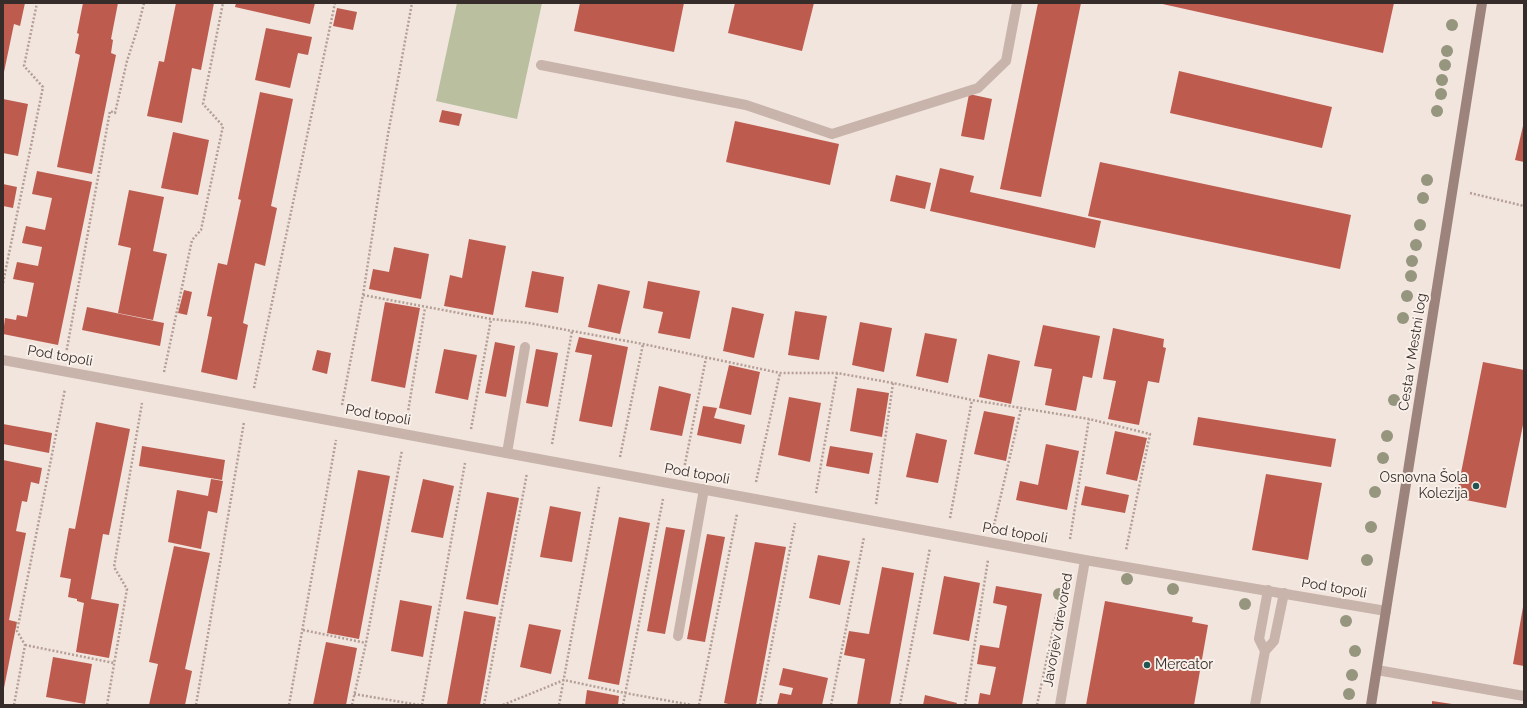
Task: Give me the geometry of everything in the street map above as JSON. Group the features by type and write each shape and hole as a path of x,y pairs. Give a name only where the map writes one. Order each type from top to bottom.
{"street":[{"path":"541,65 746,105 832,134 978,88 1006,61 1017,3"},
{"name":"Cesta v Mestni log","path":"1371,705 1482,3"},
{"path":"507,453 525,347"},
{"name":"Pod topoli","path":"3,360 549,460 666,483 682,484 813,510 1085,560 1386,610"},
{"path":"678,636 704,489"},
{"name":"Javorjev drevored","path":"1060,705 1085,560"},
{"path":"1265,651 1259,639 1268,590"},
{"path":"1255,705 1265,651 1274,641 1284,593"},
{"path":"1377,670 1524,696"}],"path":[{"path":"3,283 42,87 24,66 37,3"},
{"path":"14,705 25,645 17,631 66,372 110,111 115,113 127,61 144,3"},
{"path":"160,389 192,240 201,230 223,126 203,104 223,3"},
{"path":"196,705 249,406 334,3"},
{"path":"289,705 363,295 388,134 412,3"},
{"path":"1452,189 1524,206"},
{"path":"363,295 425,308 491,319 529,323 643,344 780,373 837,373 1021,409 1089,419 1150,434 1123,566"},
{"path":"352,705 366,643 405,434 425,308"},
{"path":"354,694 420,705 491,319"},
{"path":"549,460 572,331"},
{"path":"617,474 643,344"},
{"path":"682,484 706,358"},
{"path":"753,498 780,373"},
{"path":"813,510 837,373"},
{"path":"831,705 870,520 893,383"},
{"path":"107,705 127,589 114,567 144,386"},
{"path":"947,534 972,400"},
{"path":"965,705 991,542 1021,409"},
{"path":"1068,556 1089,419"},
{"path":"484,705 530,457"},
{"path":"559,705 602,471"},
{"path":"623,705 666,483"},
{"path":"700,705 740,496"},
{"path":"760,705 798,507"},
{"path":"900,705 933,532"},
{"path":"1037,705 1058,603"},
{"path":"303,630 366,643"},
{"path":"25,645 114,663"},
{"path":"503,705 564,680 692,705"}],"green space":[{"path":"457,3 542,3 517,119 436,101"}],"building":[{"path":"3,3 25,3 20,26 14,24 4,72"},
{"path":"83,3 118,3 111,39 113,40 111,53 116,55 92,174 57,167 80,55 75,53"},
{"path":"176,3 214,3 201,70 192,68 182,123 147,116 159,61 164,62"},
{"path":"236,3 315,3 310,24 235,7"},
{"path":"580,3 684,3 674,52 574,31"},
{"path":"735,3 814,3 802,51 728,33"},
{"path":"1038,3 1081,3 1041,197 1000,189"},
{"path":"1158,3 1394,3 1383,53"},
{"path":"337,8 357,12 353,30 333,26"},
{"path":"266,28 312,37 308,55 298,53 290,88 255,80"},
{"path":"1179,71 1332,107 1322,148 1170,113"},
{"path":"260,92 293,99 271,206 277,208 265,266 255,263 243,323 248,325 237,380 201,372 212,317 207,316 218,263 227,265 241,200 238,199"},
{"path":"969,94 992,99 984,140 961,136"},
{"path":"3,99 28,104 18,156 3,153"},
{"path":"442,110 462,114 459,126 439,122"},
{"path":"735,121 839,144 830,185 726,162"},
{"path":"1524,126 1524,162 1515,160"},
{"path":"173,132 209,140 198,195 161,188"},
{"path":"1100,162 1351,215 1340,269 1088,216"},
{"path":"940,168 974,176 970,192 1101,221 1095,248 930,211"},
{"path":"37,171 92,182 58,345 3,334 5,318 16,320 17,315 27,317 34,283 13,279 17,262 38,266 42,247 22,243 26,226 45,230 52,198 32,194"},
{"path":"896,175 931,183 925,209 890,201"},
{"path":"3,184 17,187 13,208 3,206"},
{"path":"129,190 164,197 153,251 167,254 153,320 118,313 131,248 118,245"},
{"path":"469,239 506,246 493,315 444,306 450,275 462,278"},
{"path":"394,247 429,254 421,299 369,289 373,269 389,272"},
{"path":"532,271 564,277 558,313 525,307"},
{"path":"648,281 700,291 690,339 658,333 663,312 643,308"},
{"path":"598,284 630,291 620,334 588,327"},
{"path":"184,290 192,292 187,315 178,313"},
{"path":"385,302 420,308 405,388 371,381"},
{"path":"87,307 164,323 160,346 82,330"},
{"path":"732,307 764,314 754,358 723,351"},
{"path":"795,311 827,316 819,360 788,355"},
{"path":"860,322 892,328 884,372 852,365"},
{"path":"1043,325 1100,336 1092,378 1083,376 1076,411 1045,405 1052,369 1034,366"},
{"path":"1113,328 1164,339 1163,347 1166,348 1159,383 1148,381 1139,425 1108,419 1116,381 1103,379"},
{"path":"925,333 957,339 948,383 916,376"},
{"path":"579,337 628,347 612,427 579,421 592,355 575,352"},
{"path":"495,342 515,346 506,397 485,393"},
{"path":"444,349 477,355 468,400 435,393"},
{"path":"536,349 558,353 548,407 526,403"},
{"path":"317,350 331,353 327,374 312,370"},
{"path":"988,354 1020,361 1011,404 979,397"},
{"path":"1483,362 1524,370 1524,426 1523,425 1506,508 1456,498"},
{"path":"729,365 760,372 751,415 719,408"},
{"path":"659,386 691,394 682,436 650,430"},
{"path":"857,388 889,393 882,437 850,431"},
{"path":"789,397 821,403 810,462 778,455"},
{"path":"703,406 717,408 714,418 745,425 741,444 697,435"},
{"path":"984,411 1015,417 1006,461 974,454"},
{"path":"1198,417 1336,439 1331,467 1193,445"},
{"path":"96,422 130,429 109,535 103,534 91,599 119,604 109,658 76,652 84,603 77,601 77,599 68,597 71,579 60,577 69,528 75,529"},
{"path":"3,424 52,433 49,453 3,444"},
{"path":"1115,431 1147,438 1137,481 1106,474"},
{"path":"916,433 947,440 938,483 906,477"},
{"path":"1046,444 1079,451 1067,510 1016,500 1020,481 1038,485"},
{"path":"142,446 225,460 222,480 139,466"},
{"path":"830,446 873,453 869,474 826,466"},
{"path":"3,460 42,468 39,484 31,482 27,502 22,501 16,531 26,533 9,620 17,622 4,688"},
{"path":"358,470 390,476 359,639 327,633"},
{"path":"1266,474 1322,483 1308,560 1252,550"},
{"path":"211,479 223,481 217,513 208,511 201,549 168,542 177,490 208,496"},
{"path":"423,479 454,486 443,538 411,532"},
{"path":"1085,486 1129,495 1125,513 1081,505"},
{"path":"487,492 519,498 498,605 466,599"},
{"path":"550,506 581,512 572,562 540,557"},
{"path":"619,517 650,523 619,685 588,679"},
{"path":"666,527 685,530 665,634 647,631"},
{"path":"707,534 725,537 705,642 687,639"},
{"path":"755,542 786,547 756,705 733,705 724,703"},
{"path":"174,546 210,553 185,669 192,671 185,705 149,705 158,664 149,662"},
{"path":"818,555 850,561 840,605 809,598"},
{"path":"882,567 914,573 890,705 857,705 865,659 844,655 849,631 869,634"},
{"path":"944,576 980,583 969,641 933,634"},
{"path":"996,586 1042,594 1022,705 978,705 980,693 990,695 996,667 977,664 980,645 999,648 1007,606 993,603"},
{"path":"400,600 432,606 423,657 391,651"},
{"name":"Mercator","path":"1105,601 1193,617 1192,622 1208,625 1194,705 1086,705"},
{"path":"1524,607 1524,666 1513,664"},
{"path":"464,611 496,617 480,705 447,704"},
{"path":"529,624 561,630 551,674 520,667"},
{"path":"326,642 357,648 346,705 313,705"},
{"path":"53,657 92,664 85,704 46,697"},
{"path":"783,668 828,678 822,705 777,705 780,693 791,695 793,688 779,685"},
{"path":"587,690 619,696 618,705 585,705"},
{"path":"925,695 957,703 956,705 923,705"},
{"path":"1432,701 1452,704 1452,705 1432,705"}],"place":[{"name":"Osnovna Šola Kolezija","path":"1476,486"},
{"name":"Mercator","path":"1147,665"}]}
